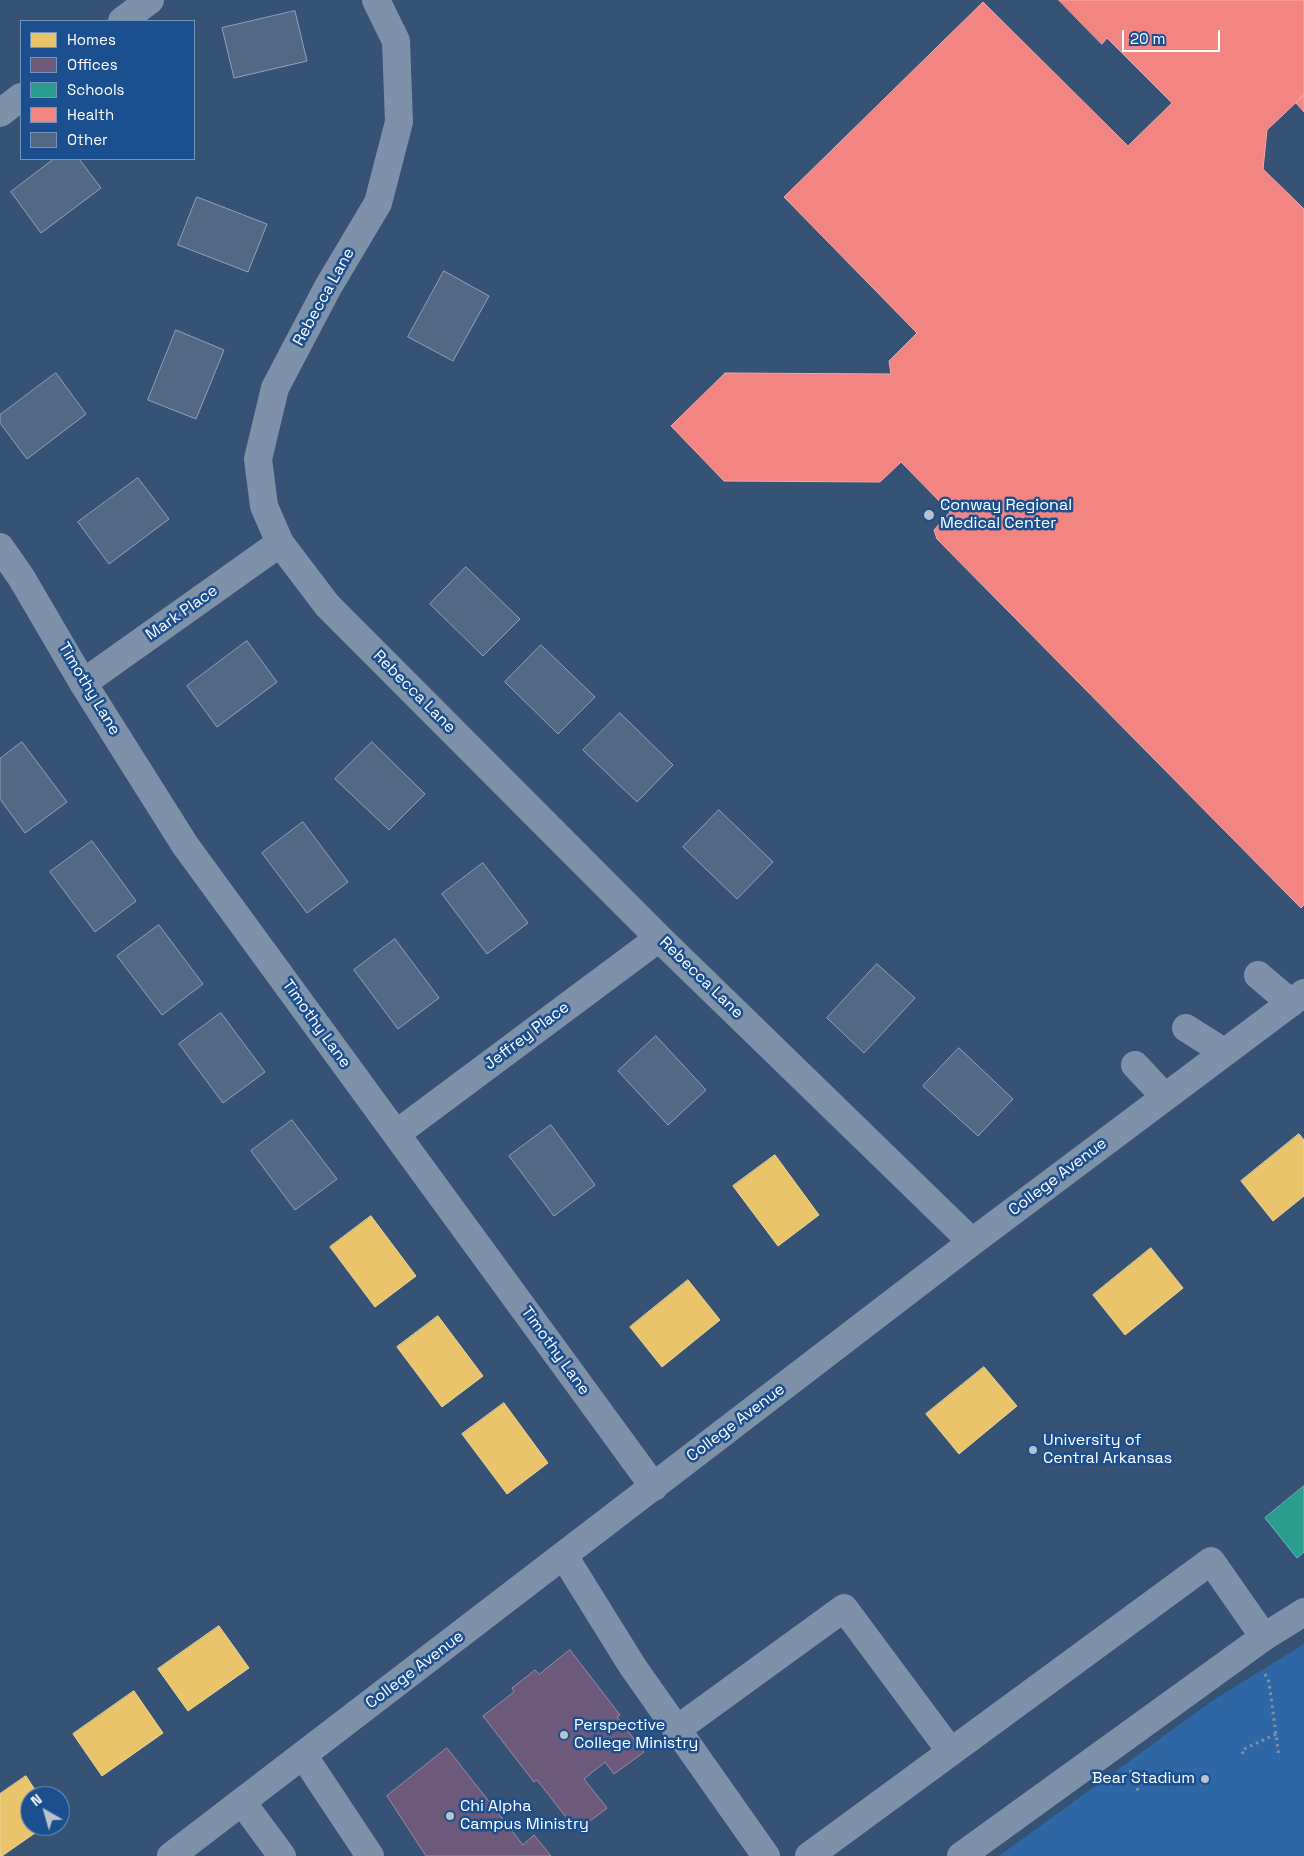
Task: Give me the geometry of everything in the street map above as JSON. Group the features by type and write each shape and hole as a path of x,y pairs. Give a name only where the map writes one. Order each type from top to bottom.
{"street":[{"path":"123,20 150,0"},
{"name":"Rebecca Lane","path":"376,0 396,41 399,122 378,204 328,287 275,388 258,459 264,506 280,543 327,605 659,938 972,1242"},
{"path":"0,113 20,98"},
{"name":"Mark Place","path":"84,683 280,543"},
{"name":"Timothy Lane","path":"0,547 22,577 84,683 185,845 654,1486"},
{"name":"Jeffrey Place","path":"396,1134 659,938"},
{"path":"1258,975 1298,998"},
{"name":"College Avenue","path":"171,1856 972,1242 1298,998"},
{"path":"1186,1028 1224,1052"},
{"path":"1135,1065 1165,1097"},
{"path":"564,1556 633,1666 676,1730 766,1856"},
{"path":"809,1856 1210,1561 1264,1637"},
{"path":"676,1730 844,1608 951,1752"},
{"path":"961,1856 1264,1637 1304,1612"},
{"path":"303,1755 370,1856"},
{"path":"242,1802 282,1856"}],"path":[{"path":"1261,1667 1269,1682 1279,1757"},
{"path":"1243,1754 1242,1750 1276,1734"},
{"path":"1130,1768 1140,1793"}],"shaded area":[{"name":"Bear Stadium","path":"1304,1644 1304,1856 999,1856 1212,1701"}],"building: Homes":[{"path":"1299,1134 1304,1140 1304,1196 1273,1221 1241,1181"},
{"path":"775,1155 819,1215 778,1246 733,1186"},
{"path":"371,1216 416,1276 375,1307 330,1247"},
{"path":"1151,1248 1183,1288 1125,1335 1093,1295"},
{"path":"688,1280 720,1320 662,1367 630,1327"},
{"path":"438,1316 483,1376 442,1407 397,1347"},
{"path":"984,1367 1017,1406 959,1454 926,1414"},
{"path":"504,1403 548,1463 507,1494 462,1434"},
{"path":"219,1626 249,1668 188,1711 158,1669"},
{"path":"134,1691 163,1733 102,1776 73,1734"},
{"path":"26,1776 32,1786 20,1786 20,1836 31,1836 2,1856 0,1856 0,1794"}],"building: Offices":[{"name":"Perspective College Ministry","path":"570,1650 620,1715 617,1717 644,1752 614,1774 605,1762 584,1779 607,1808 577,1831 537,1780 534,1782 483,1716 514,1692 512,1688 535,1670 539,1674"},
{"name":"Chi Alpha Campus Ministry","path":"447,1748 523,1845 534,1835 551,1856 426,1856 387,1796"}],"building: Schools":[{"path":"1304,1486 1304,1552 1297,1558 1265,1518"}],"building: Health":[{"path":"1059,0 1304,0 1304,95 1267,130 1263,169 1304,209 1304,905 1301,908 937,539 934,530 950,512 901,462 880,482 724,481 671,426 725,373 891,374 889,361 917,333 784,197 983,2 1128,146 1172,103 1107,38 1102,44"},
{"path":"1304,95 1304,112 1296,103"}],"building: Other":[{"path":"295,11 307,61 234,78 222,28"},
{"path":"53,160 80,160 101,188 41,233 11,192"},
{"path":"197,197 267,224 248,272 178,245"},
{"path":"444,271 489,296 453,361 408,337"},
{"path":"176,330 224,350 196,419 148,400"},
{"path":"56,373 86,414 27,459 0,423 0,415"},
{"path":"138,478 169,519 109,564 78,522"},
{"path":"466,567 520,619 483,656 430,604"},
{"path":"247,641 277,682 217,727 187,686"},
{"path":"541,645 595,697 558,734 505,682"},
{"path":"620,713 673,765 637,802 583,750"},
{"path":"22,742 67,802 25,833 0,799 0,759"},
{"path":"372,742 425,794 389,830 335,779"},
{"path":"719,810 773,862 737,899 683,847"},
{"path":"303,822 348,882 307,913 262,853"},
{"path":"92,841 136,901 95,932 50,872"},
{"path":"483,863 528,923 487,954 442,894"},
{"path":"159,925 203,984 162,1015 117,956"},
{"path":"395,939 439,998 398,1029 354,970"},
{"path":"877,964 915,998 864,1053 827,1018"},
{"path":"221,1013 265,1072 223,1103 179,1044"},
{"path":"656,1036 706,1090 668,1125 618,1071"},
{"path":"959,1048 1013,1099 978,1136 923,1086"},
{"path":"292,1120 337,1179 295,1210 251,1151"},
{"path":"551,1125 595,1185 554,1216 509,1156"}],"place":[{"name":"Conway Regional Medical Center","path":"929,515"},
{"name":"University of Central Arkansas","path":"1033,1450"},
{"name":"Perspective College Ministry","path":"564,1735"},
{"name":"Bear Stadium","path":"1205,1779"},
{"name":"Chi Alpha Campus Ministry","path":"450,1816"}]}
